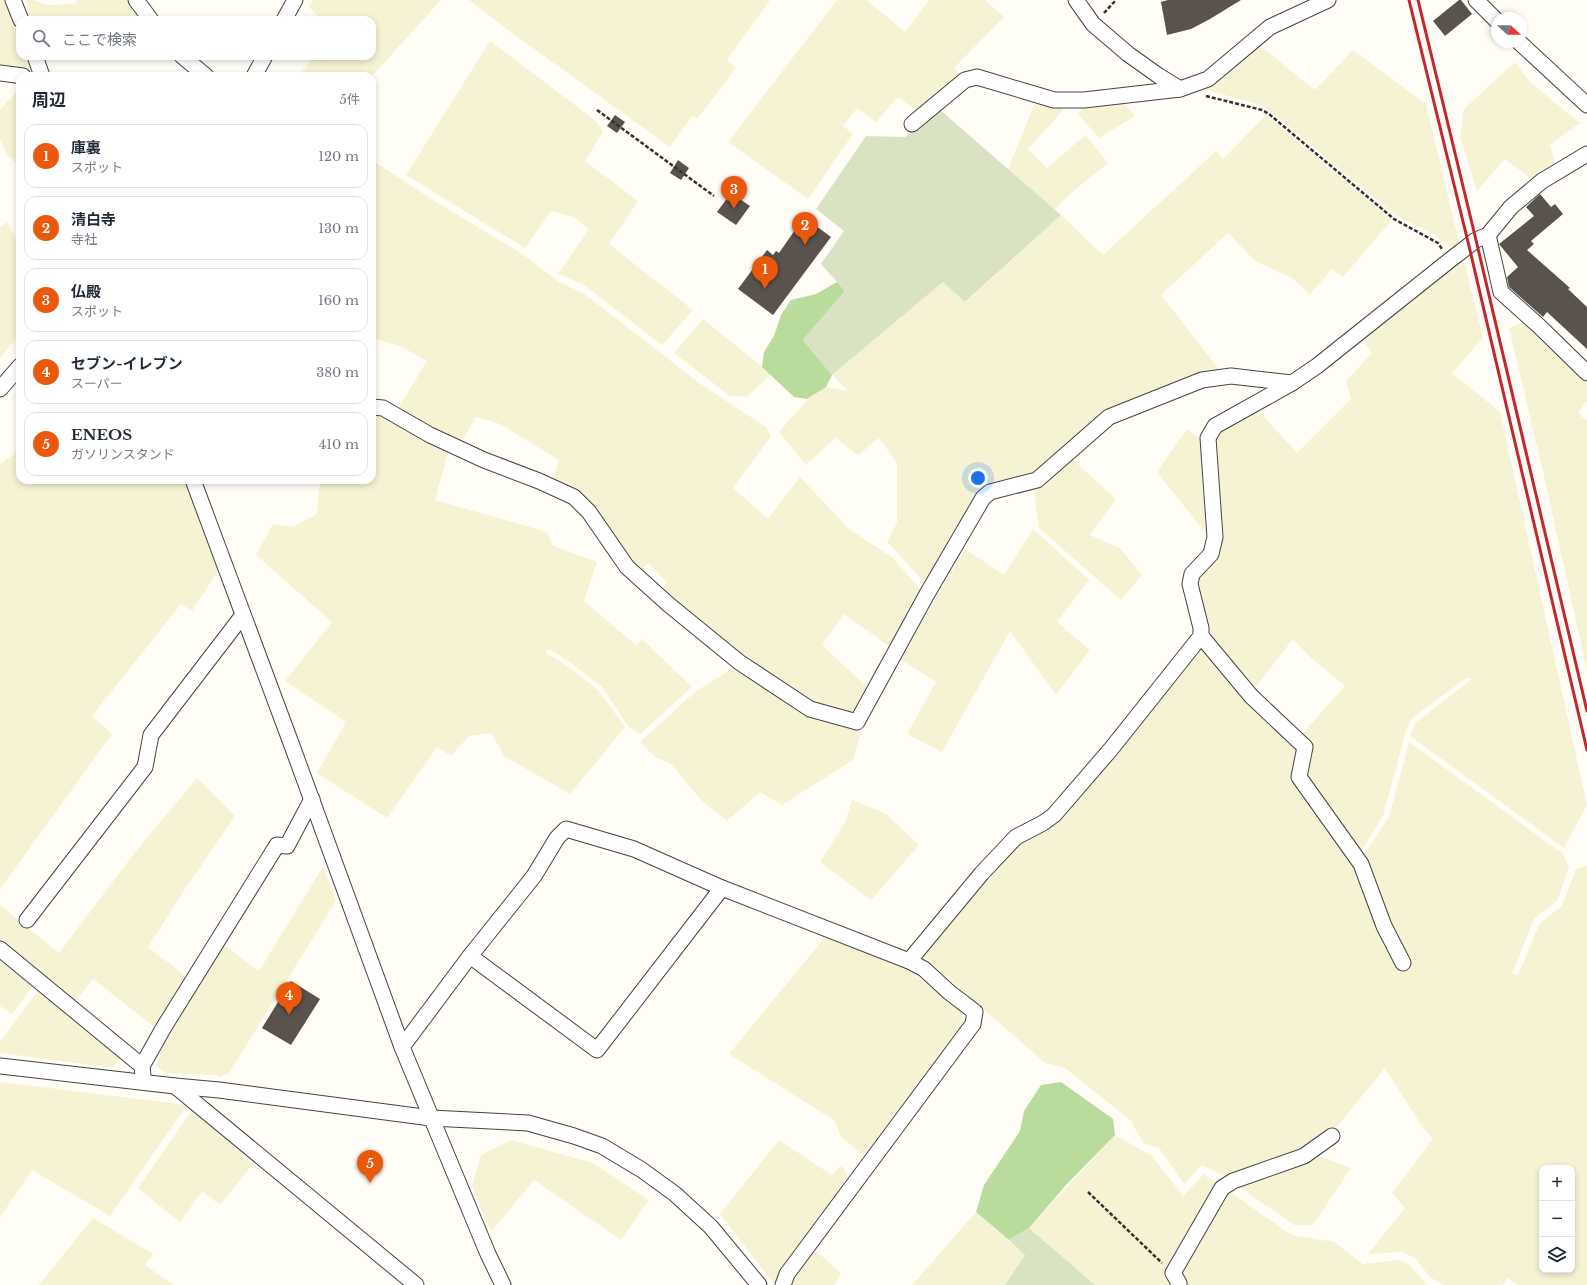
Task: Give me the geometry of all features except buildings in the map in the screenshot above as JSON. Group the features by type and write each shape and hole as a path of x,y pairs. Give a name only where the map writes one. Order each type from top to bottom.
{"street":[{"path":"13,0 19,16"},
{"path":"136,0 148,16"},
{"path":"286,16 295,0"},
{"path":"1076,0 1093,24 1128,54 1180,89"},
{"path":"912,124 965,80 977,77 1054,100 1084,100 1180,89 1208,79 1270,27 1328,0"},
{"path":"1479,1 1491,14"},
{"path":"1525,48 1587,105"},
{"path":"36,60 41,72"},
{"path":"187,60 201,72"},
{"path":"256,72 263,60"},
{"path":"0,73 16,75"},
{"path":"909,961 982,873 1016,837 1043,823 1054,815 1111,750 1201,636 1201,628 1190,584 1192,574 1211,554 1215,537 1208,438 1215,426 1292,383 1317,366 1450,260 1476,240 1488,234 1511,207 1542,181 1587,154"},
{"path":"1488,234 1501,292 1540,326 1587,373"},
{"path":"0,389 16,371"},
{"path":"376,407 383,408 430,435 484,460 539,480 574,497 589,512 627,567 668,604 739,662 810,709 857,722 927,594 983,498 990,492 1037,480 1109,417 1202,380 1231,376 1292,383"},
{"path":"195,484 312,799 402,1047 502,1285"},
{"path":"27,920 145,767 151,735 244,615"},
{"path":"1201,636 1251,696 1305,747 1299,777 1361,864 1384,926 1403,963"},
{"path":"143,1083 142,1066 164,1027 277,845 287,846 312,799"},
{"path":"402,1047 470,956 534,876 557,838 566,829 634,849 722,888 909,961 924,969 949,992 975,1012 973,1024 787,1274 783,1285"},
{"path":"470,956 597,1050 722,888"},
{"path":"0,949 142,1066"},
{"path":"0,1066 143,1083 219,1090 431,1118 528,1123 574,1136 602,1146 642,1170 675,1194 711,1228 759,1285"},
{"path":"175,1086 416,1285"},
{"path":"1176,1279 1222,1188 1233,1181 1304,1156 1332,1136"}],"path":[{"path":"1180,89 1262,110 1394,219 1438,243 1450,260"},
{"path":"597,110 714,196"},
{"path":"1088,1192 1176,1279"}],"shaded area":[{"path":"0,0 6,0 16,29 16,60 27,60 30,68 0,66"},
{"path":"26,0 34,0 46,5 75,4 78,0 129,0 139,14 137,16 31,16"},
{"path":"313,0 441,0 376,72 302,72 311,60 376,60 376,16 318,16 309,7"},
{"path":"469,0 770,0 727,60 736,68 697,119 692,116 670,147 512,33"},
{"path":"837,0 867,0 905,32 929,0 985,0 1004,17 954,68 962,75 919,113 898,97 876,122 857,108 843,126 853,134 808,199 728,142"},
{"path":"490,41 596,121 603,132 585,161 638,201 609,244 693,310 662,345 584,285 558,274 589,229 574,217 551,211 525,248 406,175"},
{"path":"1257,43 1315,90 1353,50 1426,104 1460,247 1454,250 1432,233 1395,215 1264,106 1203,89"},
{"path":"1515,62 1530,82 1580,123 1550,145 1555,162 1533,180 1505,159 1477,191 1460,137 1464,109"},
{"path":"16,92 16,163 7,155 0,138 0,110"},
{"path":"1121,100 1135,116 1099,138 1078,114 1084,105"},
{"path":"1035,103 1064,109 1028,149 1047,168 1085,135 1108,163 1071,193 1054,210 1008,169"},
{"path":"1266,115 1392,220 1343,277 1332,269 1310,294 1292,278 1255,261 1228,233 1161,295 1222,373 1105,413 1034,474 998,481 981,492 927,586 887,542 897,523 897,463 879,438 858,455 835,438 806,465 779,432 808,399 826,387 848,391 832,375 943,282 966,302 1061,215 1103,255 1216,151 1223,159"},
{"path":"376,163 436,202 521,253 559,282 583,293 702,385 766,427 771,436 733,488 768,519 800,477 849,529 893,558 924,594 893,649 844,614 822,645 869,689 854,714 805,699 704,628 660,592 667,582 648,563 639,574 553,481 559,460 500,424 476,417 461,443 397,410 427,361 402,347 376,339"},
{"path":"7,222 16,239 16,339 0,358 0,228"},
{"path":"1463,258 1483,338 1452,373 1500,412 1587,805 1564,848 1410,736 1415,723 1471,680 1468,677 1421,711 1410,721 1383,816 1359,855 1303,778 1312,743 1302,734 1345,686 1310,657 1293,639 1256,687 1207,631 1196,589 1200,576 1213,563 1220,539 1214,442 1221,429 1258,410 1297,453 1351,399 1346,381 1372,353 1362,340"},
{"path":"703,319 771,374 747,397 730,396 674,353"},
{"path":"1522,322 1585,378 1587,385 1587,401 1578,413 1587,421 1587,671 1541,463 1509,328"},
{"path":"376,412 383,413 449,449 435,500 547,532 553,546 597,562 584,601 636,645 642,639 692,687 640,734 629,727 601,686 567,660 549,649 546,653 563,663 598,690 625,727 570,794 504,756 491,733 469,736 451,756 437,747 387,818 317,773 346,722 285,681 332,622 256,555 273,524 293,527 317,514 320,484 376,484"},
{"path":"1187,429 1202,440 1208,536 1157,472"},
{"path":"16,450 16,484 185,484 218,571 192,611 181,604 92,716 112,734 0,889 0,464 14,454"},
{"path":"1071,458 1116,499 1090,535 1120,548 1142,575 1121,600 1039,528 1034,491"},
{"path":"1033,529 1089,580 1057,622 1090,650 1056,695 1010,631 942,752 907,734 936,682 900,659 965,549 1004,575"},
{"path":"1205,643 1301,748 1296,777 1362,858 1389,817 1409,742 1563,854 1569,867 1557,901 1534,919 1512,974 1518,975 1540,923 1562,906 1576,869 1587,866 1587,1285 1517,1285 1508,1278 1502,1285 1443,1285 1430,1277 1416,1259 1403,1252 1368,1254 1405,1208 1392,1193 1433,1139 1423,1128 1385,1068 1335,1129 1305,1152 1230,1179 1202,1165 1184,1184 1159,1148 1144,1144 1131,1121 1065,1068 1045,1063 923,956 1013,847 1061,813 1124,746"},
{"path":"739,669 857,729 860,736 853,760 782,805 760,792 727,821 701,800 671,764 655,757 640,742 695,692 730,670"},
{"path":"197,778 235,816 185,889 148,947 187,977 156,1028 93,979 73,1004 0,943 0,905 59,953 136,851"},
{"path":"852,800 885,813 919,845 871,900 820,862 846,821"},
{"path":"323,867 336,901 229,1073 219,1077 216,1075 165,1073 156,1065 168,1038 223,944 259,971"},
{"path":"826,936 911,971 962,1012 963,1024 866,1158 841,1137 835,1121 729,1054"},
{"path":"0,957 34,985 12,1014 0,1006"},
{"path":"39,989 121,1055 113,1068 0,1053 0,1042"},
{"path":"0,1082 187,1105 110,1216 32,1170 0,1217"},
{"path":"192,1110 253,1164 220,1205 202,1191 180,1222 138,1188"},
{"path":"1115,1135 1152,1156 1183,1196 1204,1174 1218,1184 1167,1276 1171,1285 1095,1285 1029,1228"},
{"path":"511,1140 593,1163 649,1200 621,1240 534,1180 491,1232 472,1186 481,1155"},
{"path":"779,1140 832,1175 842,1164 848,1178 774,1284 720,1214"},
{"path":"1313,1154 1351,1168 1313,1225 1294,1225 1235,1184"},
{"path":"1229,1191 1291,1235 1334,1242 1363,1264 1399,1260 1410,1265 1427,1285 1183,1285 1177,1272"},
{"path":"976,1212 1025,1255 1005,1285 912,1285"},
{"path":"93,1218 153,1254 145,1265 173,1285 39,1285"},
{"path":"811,1252 817,1252 841,1273 834,1285 791,1285 794,1275"}],"green space":[{"path":"939,109 1061,215 965,302 943,282 832,375 803,340 845,291 821,264 844,231 816,209 866,136 905,137"},
{"path":"837,282 845,291 803,340 832,375 826,387 807,399 794,397 762,367 764,352 774,336 781,315 791,300 816,294"},
{"path":"1061,1082 1113,1119 1115,1135 1067,1184 1029,1228 1009,1240 976,1212 984,1185 1020,1131 1024,1111 1041,1085"},
{"path":"1029,1228 1095,1285 1005,1285 1025,1255 1009,1240"}],"railway":[{"path":"1409,0 1469,246 1587,750"},
{"path":"1418,0 1587,711"}],"place":[{"name":"仏殿","path":"734,209"},
{"name":"清白寺","path":"805,245"},
{"name":"庫裏","path":"765,289"},
{"name":"セブン-イレブン","path":"289,1015"},
{"name":"ENEOS","path":"370,1183"}]}
